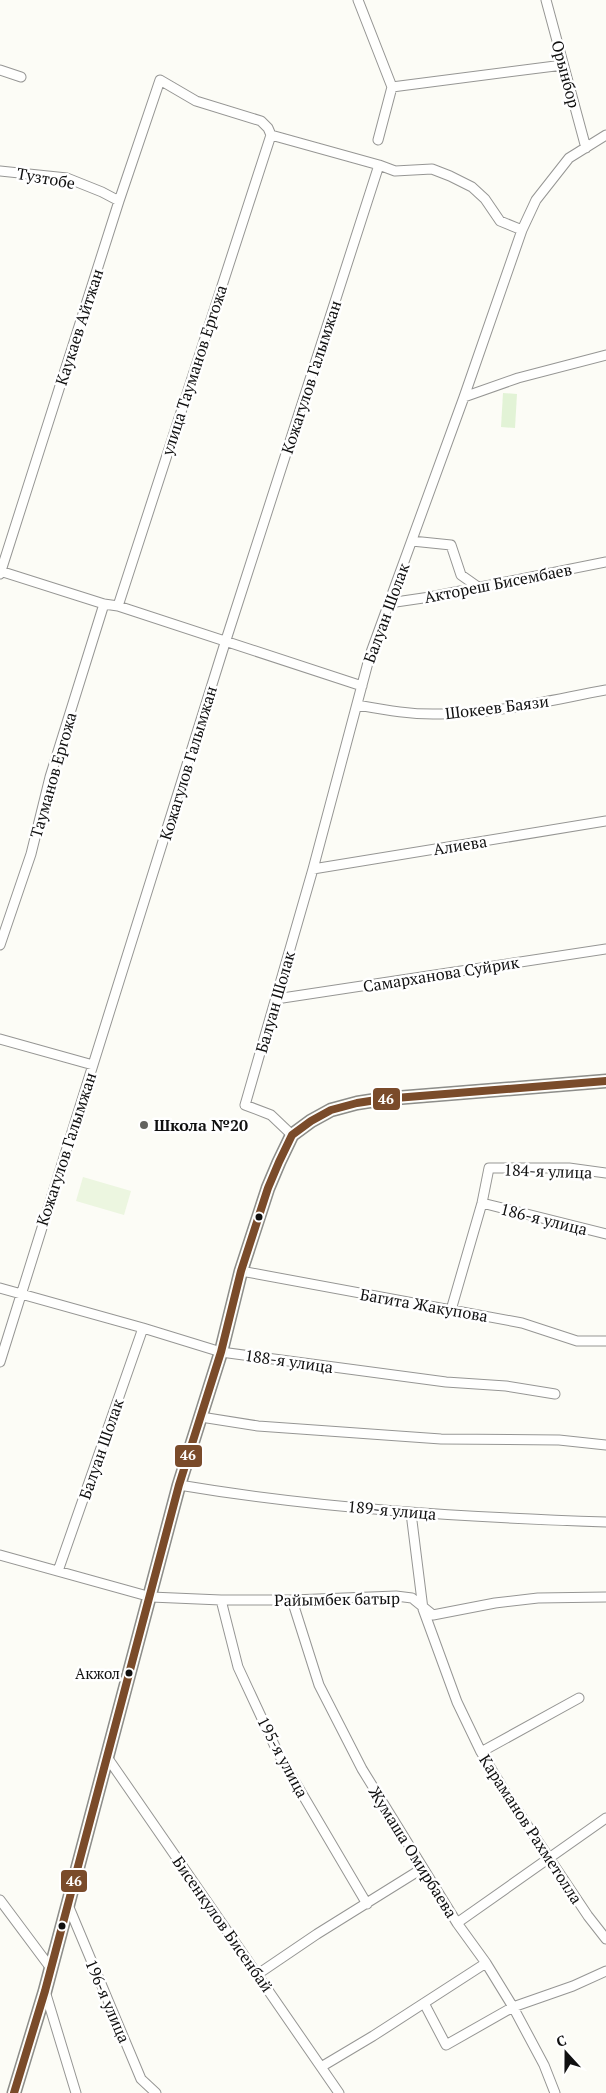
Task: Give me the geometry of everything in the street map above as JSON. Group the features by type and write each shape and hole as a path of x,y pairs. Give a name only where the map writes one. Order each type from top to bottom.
{"street":[{"path":"358,0 392,87 378,140"},
{"name":"Орынбор","path":"546,0 586,148"},
{"path":"392,87 563,65"},
{"path":"0,70 22,77"},
{"name":"Каукаев Айтжан","path":"0,572 119,201 160,80 196,101 261,121 268,128 271,135"},
{"path":"271,135 395,171 432,169 472,187 484,199 500,221 522,230"},
{"name":"улица Тауманов Ергожа","path":"118,606 271,135"},
{"name":"Балуан Шолак","path":"292,1135 270,1115 245,1105 313,868 362,686 522,230 536,200 569,158 606,135"},
{"name":"Кожагулов Галымжан","path":"0,1362 20,1293 225,643 379,165"},
{"name":"Тузтобе","path":"0,171 67,178 119,201"},
{"path":"464,397 518,378 606,355"},
{"path":"412,540 451,545 461,575 478,587"},
{"name":"Актореш Бисембаев","path":"390,603 606,562"},
{"path":"0,572 104,604 118,606 225,643 362,686"},
{"name":"Тауманов Ергожа","path":"0,945 31,854 50,777 104,604"},
{"name":"Шокеев Баязи","path":"357,705 396,713 441,714 496,710 606,690"},
{"name":"Алиева","path":"313,868 606,821"},
{"name":"Самарханова Суйрик","path":"276,999 606,949"},
{"path":"0,1039 93,1065"},
{"path":"14,2093 45,1991 151,1597 179,1485 221,1352 241,1271 272,1180 292,1135 311,1121 331,1110 357,1103 383,1099 606,1082"},
{"name":"184-я улица","path":"482,1203 489,1168 569,1168 606,1173"},
{"path":"451,1310 482,1203"},
{"name":"186-я улица","path":"482,1203 606,1234"},
{"name":"Багита Жакупова","path":"241,1271 522,1323 577,1340 606,1341"},
{"name":"188-я улица","path":"0,1288 221,1352 446,1382 506,1386 555,1394"},
{"name":"Балуан Шолак","path":"58,1571 143,1328"},
{"path":"201,1417 258,1426 441,1439 559,1440 606,1446"},
{"name":"189-я улица","path":"179,1485 249,1497 411,1513 606,1522"},
{"name":"Караманов Рахметолла","path":"411,1513 423,1608 458,1702 481,1752 506,1795 588,1916 606,1938"},
{"name":"Райымбек батыр","path":"0,1555 151,1597 221,1600 292,1600 396,1596 412,1598 432,1615 495,1603 538,1598 606,1597"},
{"name":"195-я улица","path":"221,1600 238,1667 278,1752 367,1904"},
{"name":"Жумаша Омирбаева","path":"292,1600 319,1685 362,1769 457,1923 486,1963 514,2007 544,2065 555,2093"},
{"path":"481,1752 579,1698"},
{"name":"Бисенкулов Бисенбай","path":"107,1756 339,2093"},
{"path":"457,1923 606,1818"},
{"path":"258,1974 316,1934 423,1868"},
{"path":"0,1900 50,1967"},
{"name":"196-я улица","path":"68,1904 141,2079 156,2093"},
{"path":"321,2067 424,2004 486,1963"},
{"path":"424,2004 446,2045 514,2007 573,1986 606,1971"},
{"path":"45,1991 76,2093"}],"green space":[{"path":"503,393 517,394 515,428 501,427"},
{"path":"83,1177 131,1191 124,1215 76,1201"}],"transit line":[{"name":"46","path":"14,2093 45,1991 179,1485 221,1352 241,1271 268,1188 292,1135 311,1121 331,1110 357,1103 383,1099 606,1081"}],"place":[{"name":"Школа №20","path":"144,1125"},
{"name":"Акжол","path":"129,1673"}]}
